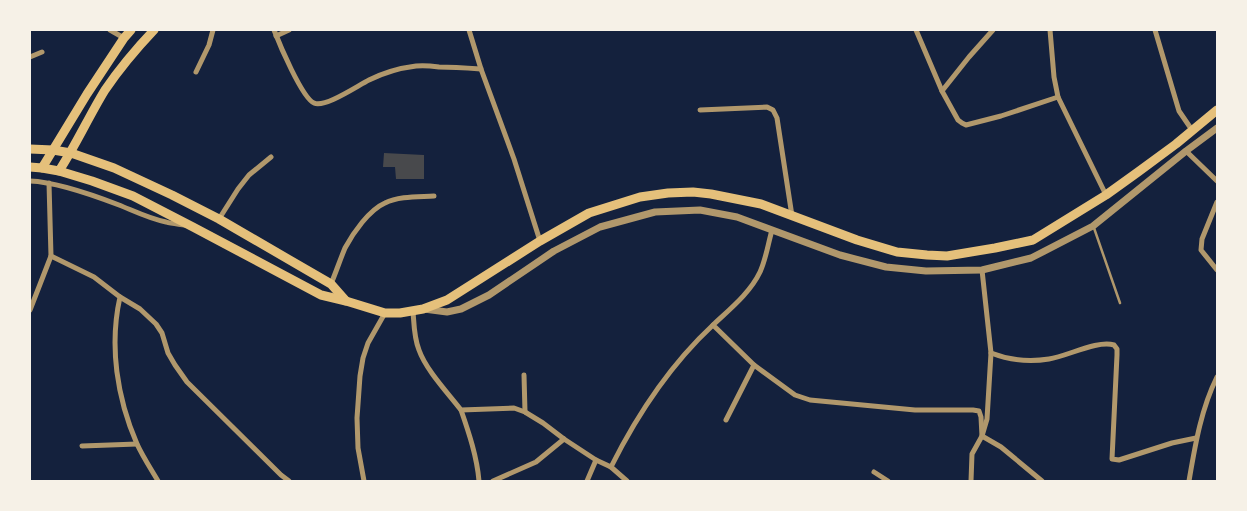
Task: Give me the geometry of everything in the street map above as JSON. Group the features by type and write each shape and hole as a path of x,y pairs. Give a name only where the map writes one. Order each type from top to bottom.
{"main road":[{"path":"42,168 86,94 131,30"},
{"path":"59,171 119,69 154,30"},
{"path":"30,168 59,171 133,196 321,295 385,313 400,313 423,309 447,300 540,240 589,213 640,197 668,193 693,192 711,194 760,204 856,240 897,252 947,256 1033,240 1106,194 1176,144 1217,110"},
{"path":"30,149 71,153 114,168 172,195 219,219 331,284 346,301"}],"street":[{"path":"110,30 124,38"},
{"path":"196,72 209,45 213,30"},
{"path":"290,30 276,33 292,70 314,103 324,104 369,80 400,69 417,66 481,69"},
{"path":"469,30 540,240"},
{"path":"916,30 942,92 962,124 966,125 1001,116 1058,97"},
{"path":"942,92 992,30"},
{"path":"1050,30 1054,77 1058,97 1106,194"},
{"path":"1155,30 1179,111 1192,130"},
{"path":"30,57 42,52"},
{"path":"700,110 767,107 774,110 777,118 792,217"},
{"path":"423,309 447,312 461,308 489,295 554,251 600,227 655,212 700,210 737,217 840,255 886,267 926,271 982,270 1032,258 1093,226 1217,128"},
{"path":"1186,151 1217,181"},
{"path":"219,219 249,175 271,157"},
{"path":"30,181 68,188 146,216 166,222 193,226"},
{"path":"30,310 51,256 49,183"},
{"path":"331,284 345,249 360,226 375,209 386,202 398,198 434,196"},
{"path":"1217,202 1202,239 1201,250 1217,270"},
{"path":"611,467 626,436 679,360 753,284 767,252 772,230"},
{"path":"51,256 94,277 120,297 140,309 156,324 162,333 168,353 187,382 281,475 290,481"},
{"path":"971,481 972,454 982,436 987,419 991,353 982,270"},
{"path":"120,297 115,328 119,390 137,444 158,481"},
{"path":"413,311 418,348 421,355 430,370 461,410 478,466 479,481"},
{"path":"364,481 357,433 360,376 368,343 385,313"},
{"path":"713,325 754,365 795,395 810,400 851,405 914,410 978,411 982,436"},
{"path":"991,353 1016,359 1049,359 1098,344 1114,345 1117,349 1117,355 1112,458 1119,460 1172,443 1196,438"},
{"path":"726,420 754,365"},
{"path":"524,375 525,412"},
{"path":"1189,481 1196,438 1217,377"},
{"path":"461,410 514,408 525,412 543,423 564,440 611,467 626,481"},
{"path":"982,436 1001,447 1042,481"},
{"path":"493,481 536,462 564,440"},
{"path":"82,446 137,444"},
{"path":"586,481 596,460"},
{"path":"874,472 888,481"}],"lane":[{"path":"1093,226 1120,303"}],"building":[{"path":"384,153 424,155 424,179 396,179 395,167 383,167"}]}
